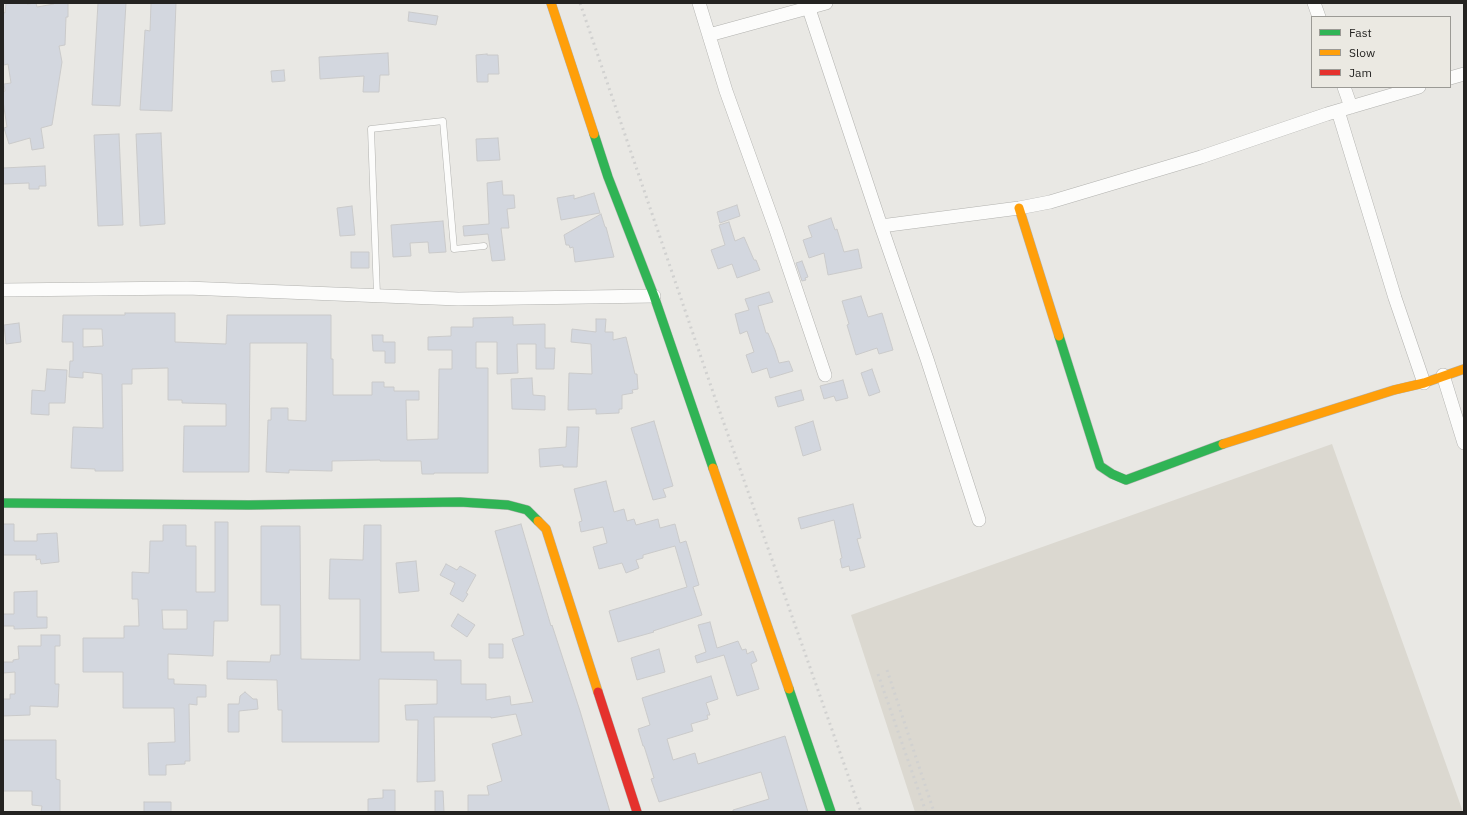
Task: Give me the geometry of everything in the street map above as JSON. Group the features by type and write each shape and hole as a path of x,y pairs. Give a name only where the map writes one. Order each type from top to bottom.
{"street":[{"path":"551,3 608,177 654,296 831,812"},
{"path":"699,3 726,91 779,238 825,375"},
{"path":"709,34 808,5 826,3"},
{"path":"1314,3 1319,16"},
{"path":"808,5 881,226 927,359 979,520"},
{"path":"1451,78 1464,74"},
{"path":"1344,88 1351,107"},
{"path":"881,226 1019,208 1050,202 1201,157 1338,111 1417,88"},
{"path":"1338,111 1395,298 1424,383"},
{"path":"1019,208 1100,466 1112,474 1126,480 1214,447 1387,393 1424,383 1443,375 1464,369"},
{"path":"3,290 187,288 458,298 654,296"},
{"path":"1443,375 1464,443"},
{"path":"3,503 249,505 460,502 508,505 527,510 546,530 637,812"}],"lane":[{"path":"377,296 371,129 443,121 454,249 484,246"}],"shaded area":[{"path":"1332,444 1463,812 915,812 851,615"}],"building":[{"path":"6,3 36,3 37,7 54,3 68,3 65,45 59,46 62,62 52,125 41,128 44,148 32,150 30,138 9,144 4,128 7,127 3,101 3,92 5,91 4,84 11,83 8,64 4,65 3,12 5,13"},
{"path":"98,3 126,3 120,106 92,105"},
{"path":"151,3 176,3 172,111 140,110 145,30 150,31"},
{"path":"409,12 438,16 436,25 408,21"},
{"path":"388,53 389,75 380,75 379,92 363,92 364,76 320,79 319,57"},
{"path":"476,55 498,55 499,74 488,74 488,82 477,82"},
{"path":"284,70 285,81 272,82 271,71"},
{"path":"161,133 165,224 140,226 136,134"},
{"path":"119,134 123,225 98,226 94,135"},
{"path":"498,138 500,160 477,161 476,139"},
{"path":"45,166 46,186 39,186 39,189 29,189 29,183 3,184 3,168"},
{"path":"502,181 503,195 514,195 515,208 507,209 509,228 501,228 505,260 492,261 488,234 464,236 463,226 489,224 487,183"},
{"path":"594,193 600,213 561,220 557,198 574,195 574,199"},
{"path":"737,205 740,216 720,223 717,212"},
{"path":"352,206 355,235 340,236 337,208"},
{"path":"601,214 614,257 575,262 573,247 570,248 569,245 566,245 564,235"},
{"path":"831,218 835,230 837,229 844,252 858,249 862,268 828,275 824,253 809,258 803,240 812,237 808,226"},
{"path":"443,221 446,252 429,253 428,242 410,243 411,256 393,257 391,225"},
{"path":"729,222 735,241 744,237 760,270 737,278 732,264 718,269 711,250 725,245 719,225"},
{"path":"351,252 369,252 369,268 351,268"},
{"path":"802,261 808,277 805,278 806,280 802,281 796,263"},
{"path":"769,292 773,302 758,306 766,333 768,333 779,363 789,361 793,371 770,378 767,368 752,373 746,355 754,352 747,331 740,334 735,314 749,310 745,299"},
{"path":"861,296 868,317 882,313 893,350 879,354 877,348 856,355 842,301"},
{"path":"125,313 175,313 175,342 226,344 227,315 331,315 333,395 372,395 372,382 384,382 384,387 394,387 394,391 419,391 419,400 406,400 407,440 438,439 439,369 452,369 452,350 428,350 428,337 451,336 451,327 473,327 473,318 513,317 513,325 545,324 545,348 555,348 554,369 536,369 536,344 517,344 518,373 497,374 497,342 476,342 476,368 488,368 488,473 422,474 421,461 380,460 332,461 332,471 289,470 289,473 266,472 268,420 271,420 271,408 288,408 288,420 306,421 307,343 250,343 249,472 183,472 184,426 226,426 226,404 182,403 182,400 168,400 168,368 132,369 132,384 122,384 123,471 95,471 95,469 71,468 73,427 103,428 102,374 83,372 83,378 69,377 70,361 73,361 73,342 62,342 63,315 125,315","holes":["83,329 102,329 103,346 83,347"]},
{"path":"596,319 606,319 605,332 613,332 613,340 626,337 635,374 637,374 638,389 632,390 633,393 622,395 622,409 619,409 619,413 596,414 596,409 568,410 569,373 592,374 591,344 571,342 572,329 596,332"},
{"path":"19,323 21,342 6,344 4,325"},
{"path":"372,335 383,335 383,342 395,342 395,363 385,363 385,351 373,351"},
{"path":"47,369 67,370 65,403 49,403 49,415 31,414 32,390 45,391"},
{"path":"872,369 880,392 869,396 861,373"},
{"path":"532,378 533,395 545,396 545,410 512,409 511,379"},
{"path":"843,380 848,398 836,401 834,396 824,399 820,386"},
{"path":"801,390 804,400 778,407 775,397"},
{"path":"654,421 673,486 663,489 666,497 653,500 631,428"},
{"path":"813,421 821,450 803,456 795,427"},
{"path":"567,427 579,427 577,467 563,467 563,465 540,467 539,449 566,447"},
{"path":"606,481 614,512 624,509 627,521 634,519 636,525 658,519 660,528 675,524 680,543 686,541 689,551 699,585 693,587 702,615 653,631 654,632 618,642 609,611 687,587 675,546 643,555 643,558 636,560 639,568 626,573 622,563 599,569 593,547 607,543 603,527 581,532 579,522 582,521 574,489"},
{"path":"853,504 861,538 857,539 865,567 850,571 849,566 842,568 840,559 842,558 834,520 801,529 798,518"},
{"path":"215,522 228,522 228,621 214,621 213,656 168,654 168,679 174,679 174,684 206,685 206,697 197,697 197,705 189,704 190,761 185,761 185,764 166,765 166,775 149,775 148,743 175,742 174,708 123,708 123,672 83,672 83,638 124,638 124,626 139,626 138,599 132,599 132,572 149,573 150,541 163,541 163,525 186,525 186,546 196,546 196,592 215,592","holes":["162,610 187,610 187,629 163,629"]},
{"path":"3,524 14,524 14,541 37,541 37,534 57,533 59,562 41,564 40,559 36,560 36,555 3,555"},
{"path":"521,524 551,626 552,625 580,711 610,812 468,812 468,795 489,795 487,786 502,781 492,744 522,735 516,714 491,718 434,717 435,781 417,782 418,720 406,720 405,705 437,704 437,680 379,679 379,742 282,742 282,710 278,710 277,680 227,679 227,661 270,662 271,655 280,655 280,605 261,605 261,526 300,526 301,659 360,660 360,599 329,599 330,559 363,560 364,525 381,525 381,652 434,652 434,660 461,660 461,684 486,684 486,700 510,696 511,705 533,702 512,639 524,635 495,531"},
{"path":"416,561 419,591 399,593 396,563"},
{"path":"446,564 457,570 460,566 476,575 466,593 468,594 463,602 450,594 455,583 440,575"},
{"path":"37,591 37,617 47,617 47,628 14,629 14,626 3,626 3,614 14,614 14,592"},
{"path":"458,614 475,625 467,637 451,626"},
{"path":"710,622 717,648 738,641 742,650 746,649 747,654 753,651 757,661 751,664 759,689 737,696 724,655 697,663 695,656 706,652 698,625"},
{"path":"41,635 60,635 60,646 55,646 55,684 59,684 58,707 30,706 30,715 3,716 3,699 10,699 10,694 15,694 15,672 3,673 3,662 13,662 13,660 19,659 18,646 41,646"},
{"path":"489,644 503,644 503,658 489,658"},
{"path":"659,649 665,672 637,680 631,658"},
{"path":"711,676 718,699 706,703 710,715 707,715 708,719 691,724 693,731 667,739 673,760 695,753 698,764 785,736 808,812 733,812 733,810 769,799 761,772 659,802 651,779 654,778 638,729 650,725 642,698"},
{"path":"245,692 253,699 257,699 258,709 239,711 239,732 228,732 228,704 239,704 240,696"},
{"path":"3,740 56,740 56,779 60,780 60,812 41,812 42,806 32,805 32,791 3,791"},
{"path":"383,790 395,790 395,812 368,812 368,799 383,798"},
{"path":"435,791 443,791 444,812 435,812"},
{"path":"144,802 171,802 171,812 144,812"}],"railway":[{"path":"580,3 715,398 861,812"},
{"path":"887,670 934,812"},
{"path":"878,674 926,812"}],"traffic: fast":[{"path":"594,134 608,177 654,296 713,468"},
{"path":"1059,336 1100,466 1112,474 1126,480 1223,444"},
{"path":"3,503 249,505 460,502 508,505 527,510 538,521"},
{"path":"789,689 831,812"}],"traffic: slow":[{"path":"551,3 594,134"},
{"path":"1019,208 1059,336"},
{"path":"1223,444 1394,390 1424,383 1464,369"},
{"path":"713,468 789,689"},
{"path":"538,521 546,529 598,692"}],"traffic: jam":[{"path":"598,692 637,812"}]}
